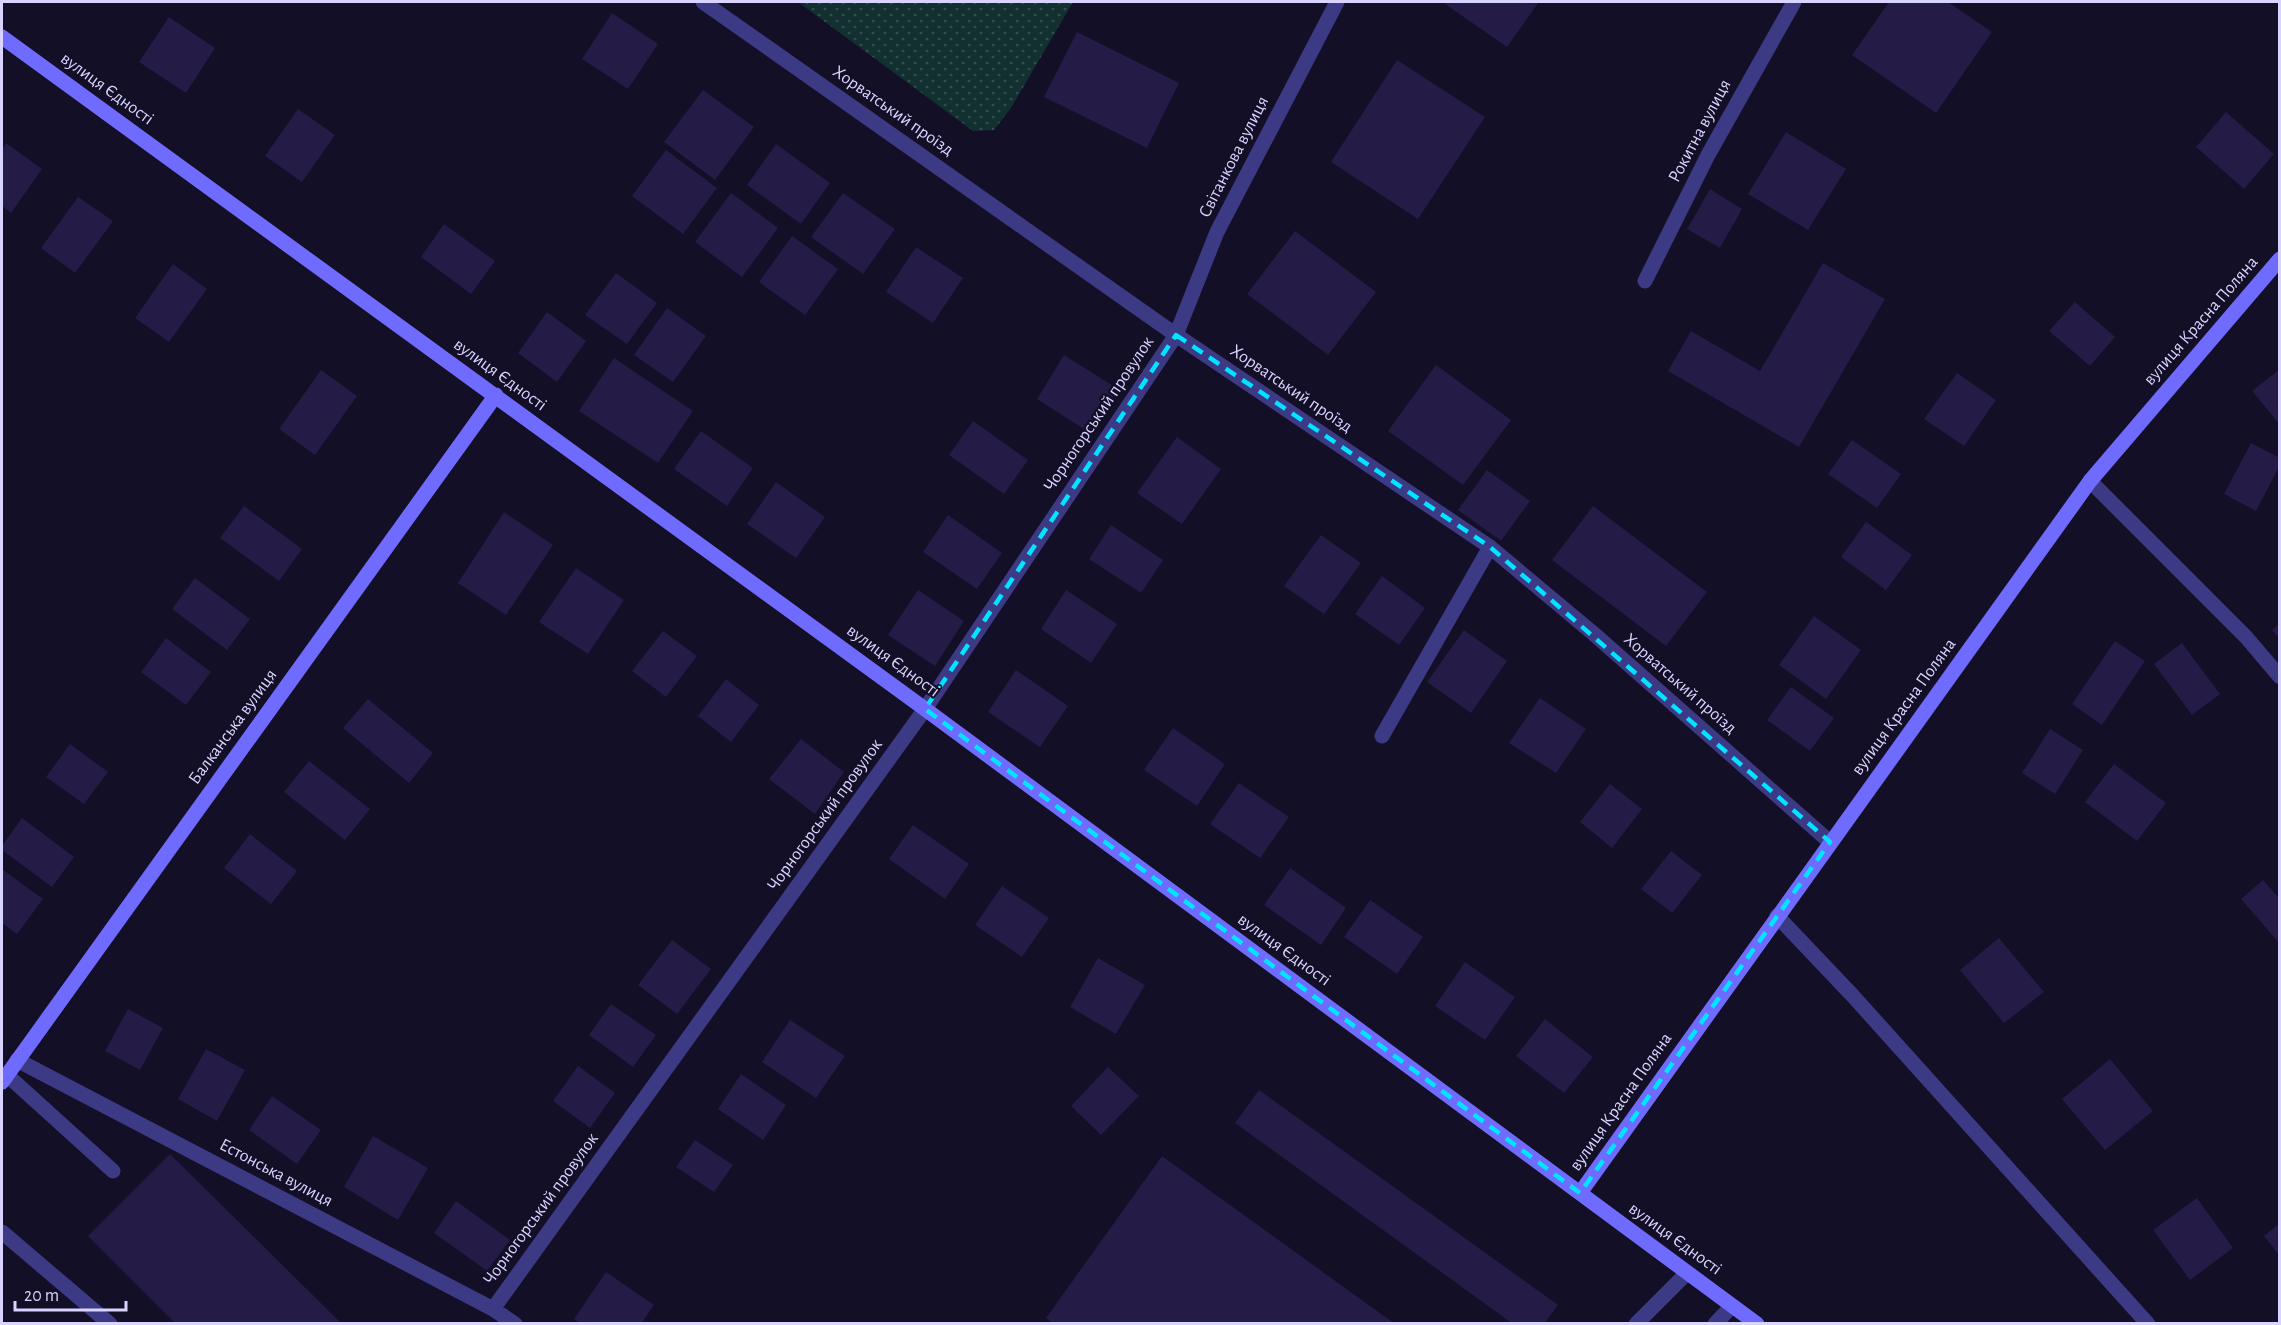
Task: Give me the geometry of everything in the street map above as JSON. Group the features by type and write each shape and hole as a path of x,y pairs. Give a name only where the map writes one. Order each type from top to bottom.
{"main road":[{"name":"вулиця Єдності","path":"2,37 925,709 1757,1323"},
{"name":"вулиця Красна Поляна","path":"1580,1193 2090,481 2280,259"},
{"name":"Балканська вулиця","path":"4,1079 496,395"}],"street":[{"name":"Хорватський проїзд","path":"703,2 1176,335 1490,548 1594,634 1830,842"},
{"name":"Світанкова вулиця","path":"1176,335 1216,232 1336,2"},
{"name":"Рокитна вулиця","path":"1645,281 1708,155 1794,2"},
{"name":"Чорногорський провулок","path":"493,1309 925,709 1176,335"},
{"path":"2090,481 2246,637 2280,677"},
{"path":"1382,736 1490,548"},
{"path":"1777,916 1853,996 2148,1323"},
{"name":"Естонська вулиця","path":"17,1060 493,1309 515,1323"},
{"path":"4,1079 113,1171"},
{"path":"2,1232 110,1323"},
{"path":"1636,1323 1687,1273"},
{"path":"1715,1323 1732,1305"}],"highlighted area":[{"path":"1176,335 1490,547 1830,842 1580,1193 925,709"}],"green space":[{"path":"798,2 1073,2 1011,108 994,130 973,131"}],"building":[{"path":"1442,2 1539,2 1507,47"},
{"path":"1889,2 1948,2 1992,32 1936,113 1852,55"},
{"path":"612,13 658,44 628,89 582,59"},
{"path":"169,17 215,48 186,93 139,62"},
{"path":"1077,32 1179,83 1147,148 1044,97"},
{"path":"1397,60 1485,117 1418,219 1331,162"},
{"path":"703,90 754,127 715,180 664,142"},
{"path":"298,109 335,135 302,182 265,156"},
{"path":"2226,112 2274,154 2244,189 2196,147"},
{"path":"1786,132 1846,169 1808,230 1748,194"},
{"path":"6,143 42,169 11,213 2,206 2,150"},
{"path":"776,144 830,183 801,224 747,185"},
{"path":"666,150 717,188 683,234 632,196"},
{"path":"1710,189 1742,209 1720,248 1687,229"},
{"path":"731,193 778,228 742,277 695,242"},
{"path":"843,193 895,229 863,274 811,237"},
{"path":"78,197 113,221 75,273 41,248"},
{"path":"444,224 495,261 471,294 421,257"},
{"path":"1295,231 1376,292 1328,355 1247,294"},
{"path":"792,236 838,269 805,315 759,282"},
{"path":"916,247 963,278 933,323 886,292"},
{"path":"1823,263 1885,299 1799,447 1668,371 1691,331 1760,371"},
{"path":"173,264 207,289 169,342 135,318"},
{"path":"616,273 657,303 627,344 585,315"},
{"path":"2075,302 2115,337 2090,366 2049,331"},
{"path":"667,308 706,336 673,382 634,355"},
{"path":"547,312 586,341 557,382 518,353"},
{"path":"1064,355 1118,389 1090,433 1037,399"},
{"path":"614,358 693,411 658,463 579,411"},
{"path":"1436,365 1511,420 1463,485 1388,431"},
{"path":"2280,369 2280,425 2252,391"},
{"path":"321,370 357,396 315,455 279,429"},
{"path":"1957,373 1996,400 1964,446 1924,419"},
{"path":"973,421 1028,460 1004,494 949,455"},
{"path":"701,431 753,468 727,506 674,469"},
{"path":"1177,437 1221,469 1182,524 1137,493"},
{"path":"1852,440 1901,474 1877,508 1828,474"},
{"path":"2251,443 2280,458 2280,465 2256,511 2224,494"},
{"path":"1487,470 1530,501 1501,541 1458,510"},
{"path":"776,482 825,517 796,558 747,524"},
{"path":"244,506 302,549 279,581 220,538"},
{"path":"1593,506 1707,592 1666,646 1552,560"},
{"path":"504,512 553,545 506,615 458,583"},
{"path":"948,515 1002,553 977,589 923,552"},
{"path":"1866,522 1912,555 1886,590 1841,557"},
{"path":"1111,525 1163,560 1141,593 1089,559"},
{"path":"1321,535 1361,563 1324,614 1284,586"},
{"path":"576,568 624,600 588,654 539,622"},
{"path":"1382,576 1425,608 1399,645 1355,614"},
{"path":"195,578 250,619 227,650 172,609"},
{"path":"918,590 964,621 935,666 888,635"},
{"path":"1066,590 1117,624 1091,663 1041,629"},
{"path":"1814,616 1861,650 1826,699 1779,665"},
{"path":"2280,623 2280,639 2272,630"},
{"path":"1464,630 1507,661 1471,713 1427,682"},
{"path":"663,631 697,656 666,697 632,671"},
{"path":"166,638 211,672 186,705 141,672"},
{"path":"2115,641 2145,661 2102,725 2072,704"},
{"path":"2182,643 2220,694 2192,715 2154,664"},
{"path":"1016,670 1068,706 1040,747 988,712"},
{"path":"726,679 759,705 731,742 698,716"},
{"path":"1791,687 1834,718 1810,751 1767,720"},
{"path":"1540,698 1586,729 1556,773 1509,743"},
{"path":"368,699 433,753 409,783 343,728"},
{"path":"1173,728 1225,764 1197,806 1144,770"},
{"path":"2050,729 2083,750 2055,794 2022,773"},
{"path":"801,739 844,772 815,814 769,779"},
{"path":"70,744 108,772 84,804 46,777"},
{"path":"309,761 370,809 345,840 284,792"},
{"path":"2114,764 2166,803 2137,841 2085,802"},
{"path":"1239,783 1289,817 1260,858 1210,824"},
{"path":"1610,784 1642,809 1612,848 1580,822"},
{"path":"22,818 74,857 52,887 2,850 2,846"},
{"path":"913,825 969,864 945,899 889,859"},
{"path":"250,834 297,871 271,904 224,868"},
{"path":"1671,851 1702,875 1672,913 1641,889"},
{"path":"1290,868 1346,908 1321,945 1264,905"},
{"path":"2,869 43,899 17,934 2,923"},
{"path":"2263,880 2280,899 2280,944 2241,899"},
{"path":"1002,886 1049,918 1022,957 975,925"},
{"path":"1370,900 1423,937 1397,974 1344,937"},
{"path":"1999,938 2044,992 2004,1023 1960,970"},
{"path":"672,940 711,969 677,1014 638,985"},
{"path":"1098,958 1145,985 1116,1034 1070,1007"},
{"path":"1465,962 1515,997 1485,1040 1435,1006"},
{"path":"611,1004 656,1035 633,1067 589,1035"},
{"path":"128,1009 163,1028 140,1070 105,1051"},
{"path":"1545,1019 1593,1057 1564,1093 1516,1056"},
{"path":"790,1020 845,1056 816,1098 762,1062"},
{"path":"206,1049 245,1070 217,1121 178,1099"},
{"path":"2110,1059 2153,1111 2105,1150 2062,1099"},
{"path":"578,1066 615,1093 590,1128 553,1101"},
{"path":"1108,1067 1139,1096 1101,1135 1071,1106"},
{"path":"741,1074 786,1105 763,1140 718,1109"},
{"path":"1259,1090 1558,1305 1544,1324 1513,1324 1235,1123"},
{"path":"272,1096 321,1130 297,1164 249,1130"},
{"path":"373,1136 428,1168 398,1220 344,1187"},
{"path":"695,1140 733,1165 714,1192 676,1167"},
{"path":"170,1154 342,1324 176,1324 88,1236"},
{"path":"1162,1156 1395,1324 1054,1324 1046,1318"},
{"path":"2197,1198 2233,1248 2190,1280 2153,1230"},
{"path":"456,1201 510,1240 487,1271 434,1233"},
{"path":"2280,1223 2280,1256 2264,1236"},
{"path":"606,1272 654,1305 641,1324 581,1324 574,1319"}]}
